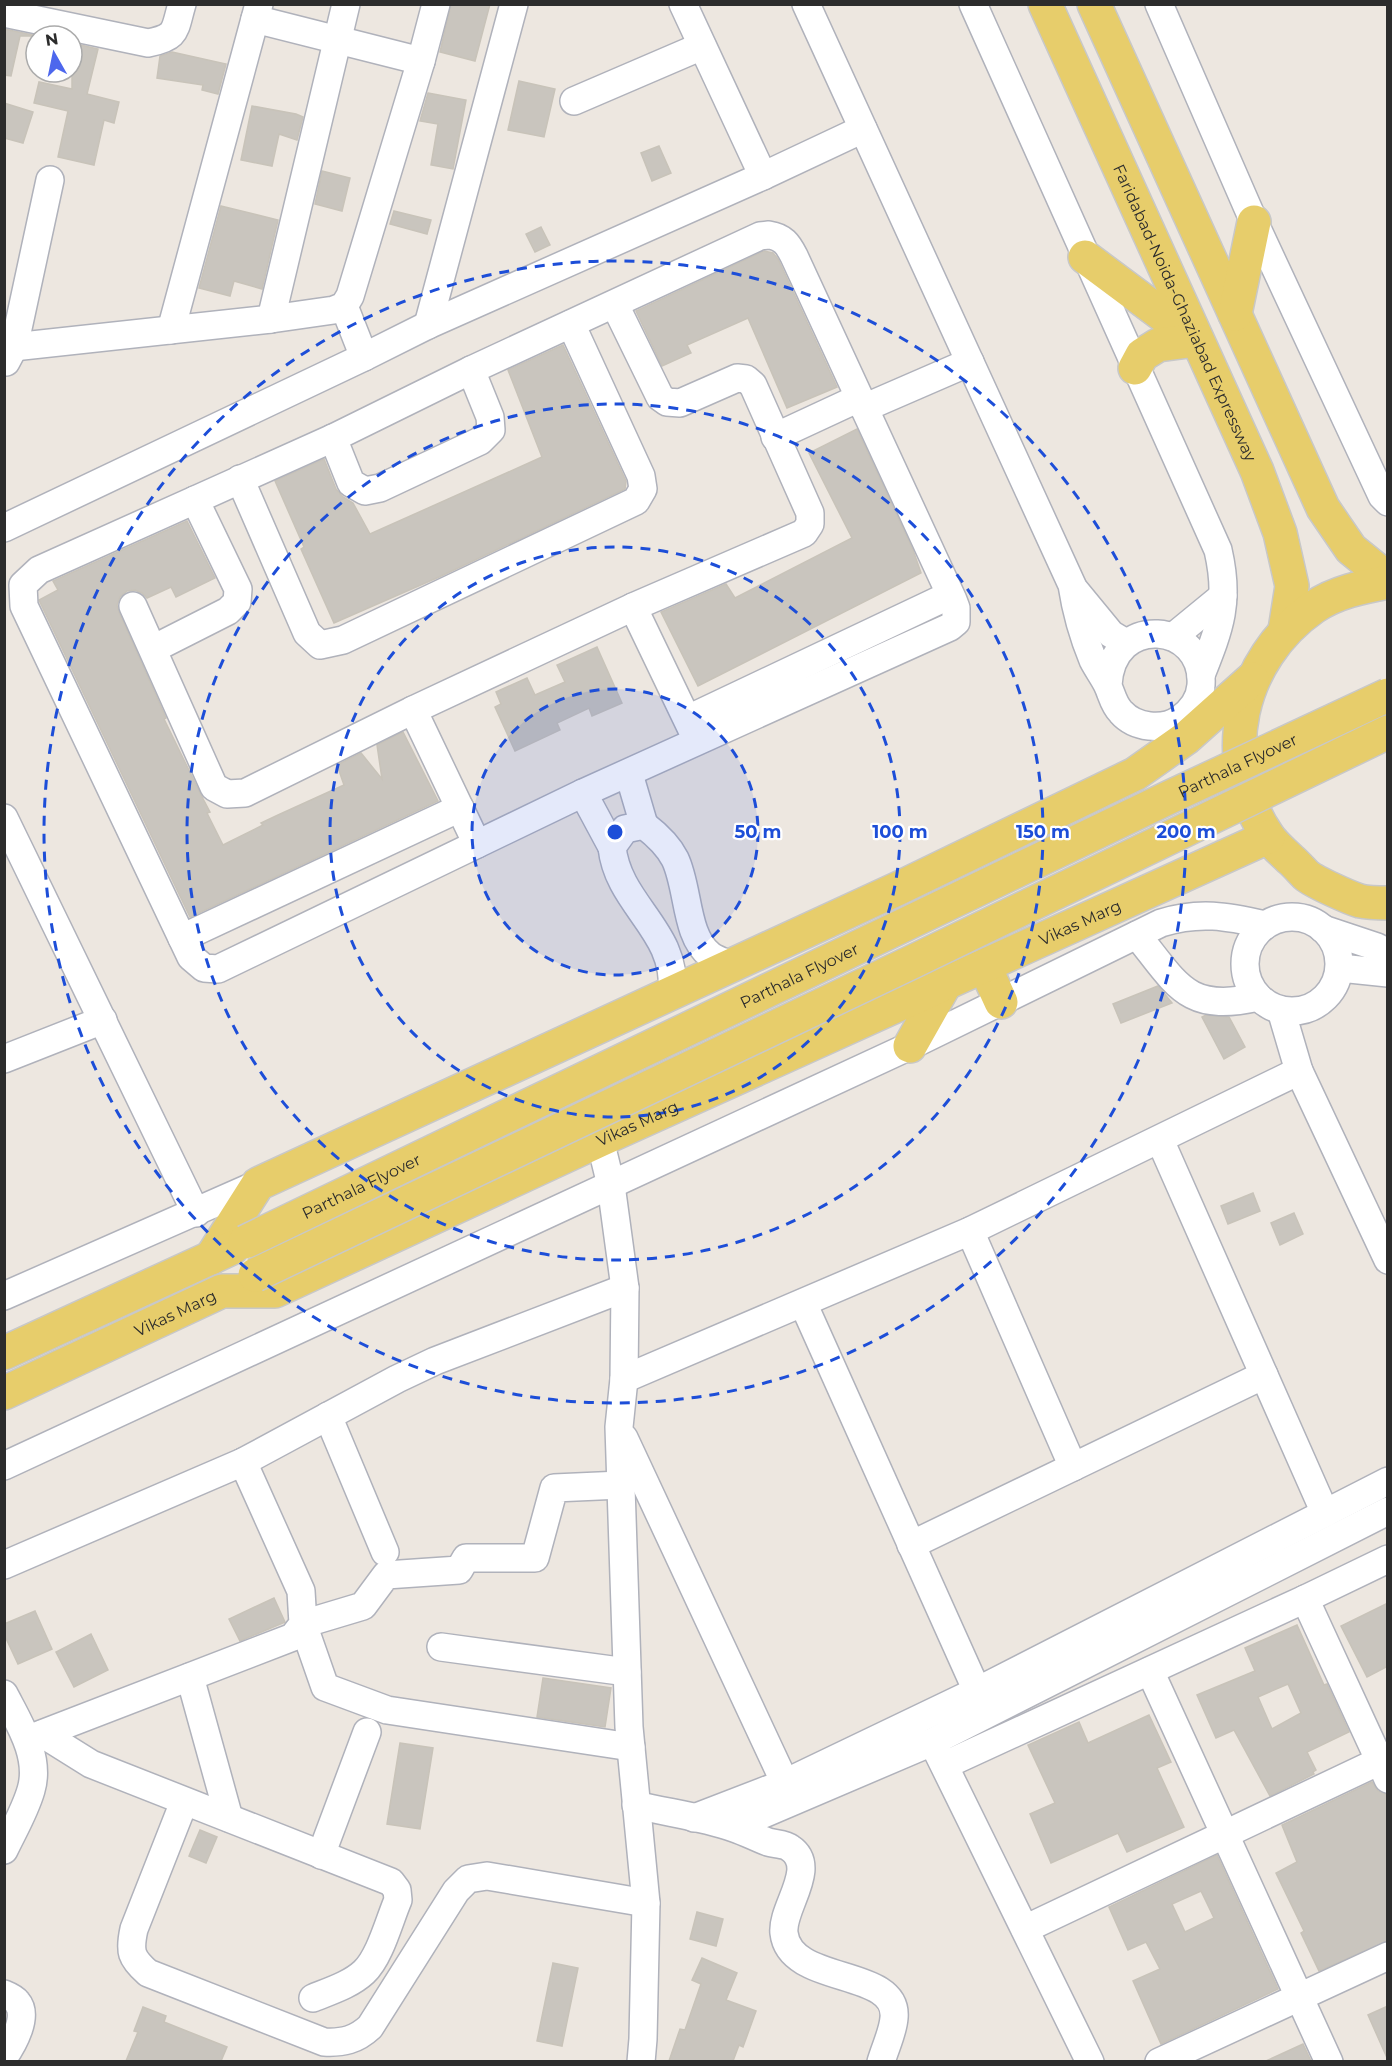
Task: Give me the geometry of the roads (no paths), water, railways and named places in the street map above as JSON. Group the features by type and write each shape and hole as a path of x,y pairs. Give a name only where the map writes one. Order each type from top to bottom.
{"main road":[{"name":"Faridabad-Noida-Ghaziabad Expressway","path":"1045,4 1257,471 1280,532 1292,586 1285,630"},
{"path":"1094,4 1323,508 1351,549 1388,580"},
{"path":"1112,151 1152,132"},
{"path":"1235,314 1254,222"},
{"path":"1085,257 1196,340"},
{"path":"1136,368 1142,355 1158,345 1196,340"},
{"path":"211,1258 258,1184 713,953 908,884 1145,767 1186,738 1243,688 1266,653 1285,630 1316,606 1352,589 1388,580"},
{"path":"1243,688 1239,760 1249,801 1268,837 1308,877 1360,901 1388,903"},
{"name":"Parthala Flyover","path":"211,1258 1170,796 1388,695"},
{"name":"Parthala Flyover","path":"222,1291 1388,732"},
{"name":"Vikas Marg","path":"4,1393 222,1291 275,1291 600,1140 944,986 1268,837"},
{"path":"985,967 1001,1002"},
{"path":"910,1046 944,986"},
{"name":"Vikas Marg","path":"4,1353 211,1258"}],"street":[{"path":"4,13 148,43 164,40 174,33 182,4"},
{"path":"272,319 346,4"},
{"path":"50,180 8,354 171,330 272,319 334,310 344,306 350,296 436,4"},
{"path":"428,325 514,4"},
{"path":"683,4 763,176"},
{"path":"806,4 1071,585 1077,615 1094,662 1108,685 1112,701 1122,714 1135,723 1165,726 1188,713 1196,702 1220,623 1224,577 1218,550 973,4"},
{"path":"1159,4 1254,222 1382,496 1388,502"},
{"path":"171,330 257,12 337,40 421,61"},
{"path":"574,101 702,46"},
{"path":"4,528 428,325 863,129"},
{"path":"760,236 778,236 788,243 956,608 956,622 950,627 693,731 628,774 583,793 218,969 204,968 191,957 24,606 23,585 39,570 333,438 571,324 760,236"},
{"path":"134,606 214,787 227,794 245,793 413,710 633,607 804,533 810,524 810,513 753,385 737,378 680,403 667,402 660,397 615,304"},
{"path":"344,306 364,357"},
{"path":"240,479 307,633 320,645 343,640 636,501 643,489 641,477 571,324"},
{"path":"775,437 970,362"},
{"path":"333,438 351,483 365,491 380,488 480,441 490,430 490,417 471,370"},
{"path":"153,649 228,611 237,602 238,589 195,500"},
{"path":"1071,585 1111,634 1126,643"},
{"path":"1173,637 1223,596"},
{"path":"633,607 693,731"},
{"path":"1108,685 1109,669 1116,655 1126,643 1141,636 1157,634 1173,637 1192,652 1198,663 1201,682"},
{"path":"1201,682 1243,688"},
{"path":"413,710 477,844"},
{"path":"1145,767 1153,726"},
{"path":"628,774 644,825 662,838 675,859 686,894 694,934 713,953"},
{"path":"583,793 612,847 614,861 623,885 666,947 671,974"},
{"path":"182,938 460,808"},
{"path":"4,818 15,863 103,1020 196,1213"},
{"path":"612,847 625,829 644,825"},
{"path":"4,1466 910,1046 1161,923 1197,915 1233,917 1265,925"},
{"path":"1323,929 1337,949 1340,968 1333,987 1324,999 1311,1008 1296,1011 1281,1010 1267,1005 1247,981 1244,965 1246,950 1254,936 1265,925 1279,919 1295,917 1310,921 1323,929 1377,946 1388,953"},
{"path":"1137,935 1182,990 1199,999 1224,1003 1258,997"},
{"path":"671,974 669,951 675,942 687,938 713,953"},
{"path":"1340,968 1388,973"},
{"path":"1281,1010 1299,1071 1388,1260"},
{"path":"4,1059 103,1020"},
{"path":"624,1379 970,1231 1299,1071"},
{"path":"600,1140 611,1185 625,1288 624,1379 619,1427 627,1672 631,1747 646,1904 643,2039 640,2061"},
{"path":"1160,1140 1325,1513"},
{"path":"4,1296 258,1184"},
{"path":"970,1231 1073,1467"},
{"path":"4,1565 243,1462 435,1361 625,1288"},
{"path":"803,1303 977,1691"},
{"path":"911,1545 1264,1375"},
{"path":"328,1416 385,1552"},
{"path":"619,1427 785,1782"},
{"path":"243,1462 300,1591 303,1624 325,1687 387,1710 631,1747"},
{"path":"694,1818 785,1782 977,1691 1388,1481"},
{"path":"35,1737 293,1637 303,1624 363,1606 386,1575 459,1570 466,1558 536,1558 554,1488 621,1485"},
{"path":"938,1754 1388,1511"},
{"path":"733,1827 938,1754 1150,1671 1388,1559"},
{"path":"1025,1929 1224,1834 1385,1766 1305,1599"},
{"path":"441,1647 627,1672"},
{"path":"1150,1671 1329,2061"},
{"path":"190,1677 229,1818"},
{"path":"4,1694 35,1737 91,1764 184,1802 391,1882 397,1890 398,1900 373,1962 350,1982 313,1998"},
{"path":"919,1718 1090,2061"},
{"path":"321,1855 367,1732"},
{"path":"4,1850 32,1789 35,1737"},
{"path":"184,1802 134,1929 130,1946 135,1961 148,1973 324,2042 350,2041 370,2027 456,1891 468,1879 487,1876 646,1904"},
{"path":"636,1805 733,1827 790,1848 799,1859 802,1875 789,1907 783,1932 789,1948 803,1962 880,1989 891,2000 895,2017 881,2061"},
{"path":"1159,2061 1388,1956"},
{"path":"4,1994 15,2000 21,2012 20,2024 4,2057"}]}
